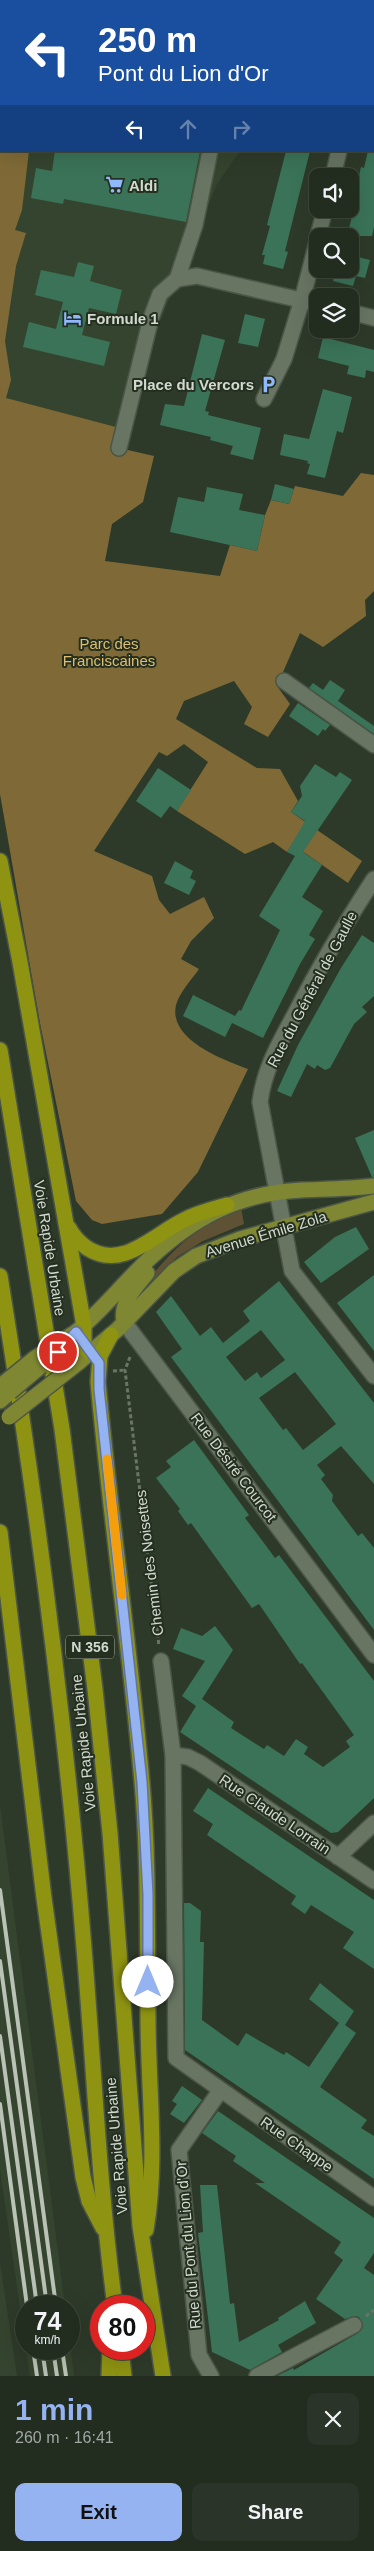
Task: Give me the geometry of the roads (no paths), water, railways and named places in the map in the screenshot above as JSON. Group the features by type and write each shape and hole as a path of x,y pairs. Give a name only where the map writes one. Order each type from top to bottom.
{"highway":[{"path":"0,861 67,1222 85,1346 99,1389 142,1782 153,2169 152,2196 143,2249"},
{"name":"Voie Rapide Urbaine","path":"0,1050 62,1428 95,1689 110,1833 128,2090 143,2249 163,2373"},
{"path":"67,1222 71,1232 82,1245 100,1254 115,1256 132,1251 185,1219 227,1204"},
{"name":"Voie Rapide Urbaine","path":"0,1276 27,1443 57,1678 84,1948 96,2124 114,2295"},
{"path":"85,1346 111,1335"},
{"path":"0,1532 44,1898 83,2177 89,2201 106,2234"},
{"path":"110,2360 110,2376"},
{"path":"122,2360 124,2376"}],"main road":[{"name":"Avenue Émile Zola","path":"85,1346 162,1248 189,1225 227,1204 277,1193 374,1186"},
{"name":"Avenue Émile Zola","path":"111,1335 167,1277 188,1260 223,1244 374,1202"},
{"name":"Avenue Émile Zola","path":"124,1322 124,1308 128,1297 150,1268 162,1248"},
{"path":"3,1391 35,1358 85,1346"},
{"path":"4,1419 85,1346"}],"street":[{"path":"119,448 151,318 160,294 177,279 195,225 210,152"},
{"path":"335,168 339,152"},
{"path":"264,398 284,359 309,272"},
{"path":"177,279 197,276 309,302"},
{"path":"359,314 374,318"},
{"path":"284,681 374,745"},
{"name":"Rue du Général de Gaulle","path":"374,879 323,962 275,1052 266,1074 260,1102 293,1273 374,1376"},
{"name":"Rue Désiré Courcot","path":"124,1322 374,1655"},
{"path":"161,1661 173,1755 176,2058 220,2091"},
{"name":"Rue Claude Lorrain","path":"173,1755 188,1757 200,1763 374,1881"},
{"path":"338,1857 374,1823"},
{"name":"Rue Chappe","path":"220,2091 374,2198"},
{"name":"Rue du Pont du Lion d'Or","path":"212,2376 199,2355 179,2150 220,2091"},
{"path":"258,2376 354,2325"}],"railway":[{"path":"0,1890 55,2295"},
{"path":"0,1961 46,2295"},
{"path":"0,2036 35,2295"},
{"path":"0,2104 26,2295"},
{"path":"35,2360 37,2376"},
{"path":"44,2360 46,2376"},
{"path":"55,2360 57,2376"},
{"path":"64,2360 66,2376"}],"place":[{"name":"Aldi","path":"115,185"},
{"name":"Formule 1","path":"73,318"},
{"name":"Place du Vercors","path":"268,384"}],"park label":[{"name":"Parc des Franciscaines","path":"109,652"}]}
